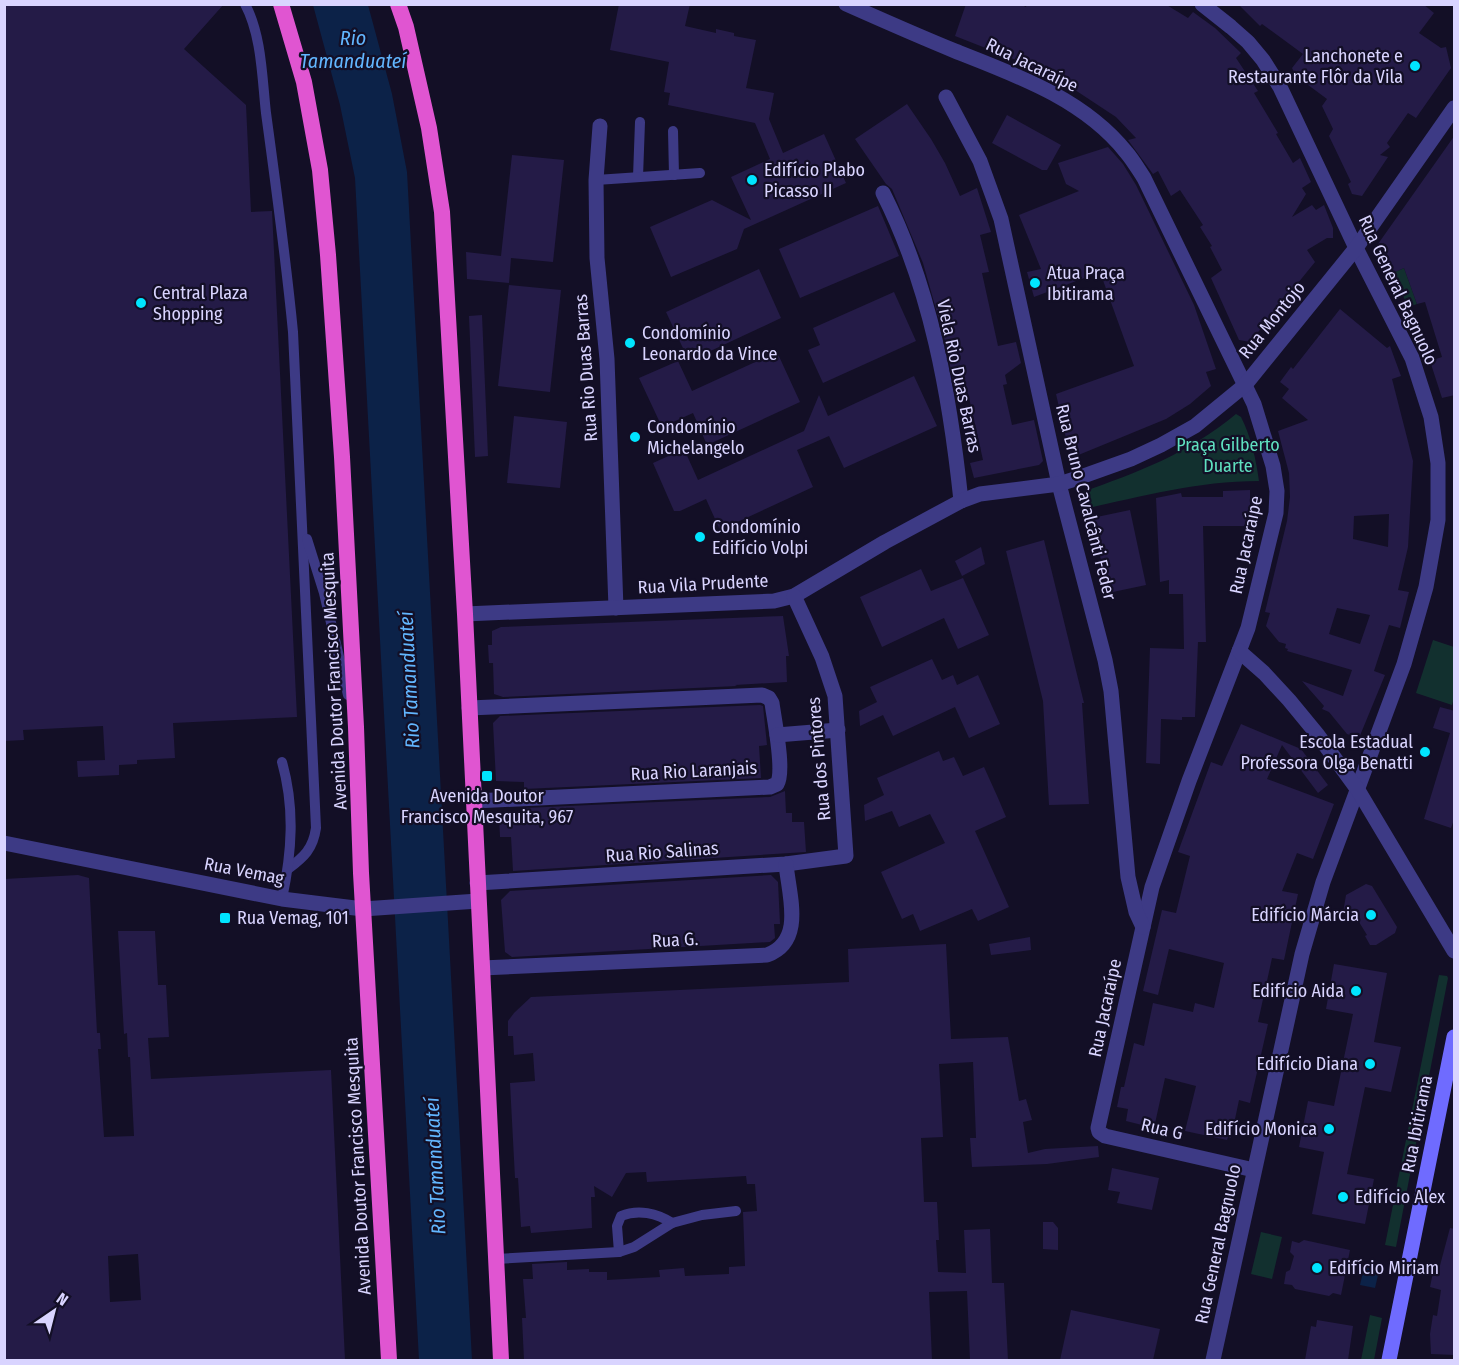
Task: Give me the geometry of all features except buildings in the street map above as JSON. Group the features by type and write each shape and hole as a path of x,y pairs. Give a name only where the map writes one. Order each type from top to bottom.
{"highway":[{"name":"Avenida Doutor Francisco Mesquita","path":"281,4 304,82 320,170 342,457 363,909 389,1360"},
{"path":"398,4 406,27 429,128 442,212 465,614 501,1360"}],"main road":[{"name":"Rua Ibitirama","path":"1389,1360 1455,1037"}],"street":[{"name":"Rua Jacaraípe","path":"846,4 954,51 1009,71 1080,110 1106,130 1126,152 1144,178 1254,404 1273,466 1277,491 1276,513 1248,628 1189,781 1152,887 1131,989 1098,1128 1099,1132"},
{"name":"Rua General Bagnuolo","path":"1202,4 1231,27 1263,60 1280,87 1356,248 1412,357 1431,417 1438,463 1438,520 1426,587 1404,664 1323,882 1302,954 1213,1360"},
{"name":"Rua Bruno Cavalcânti Feder","path":"946,97 980,161 1000,219 1059,484 1105,660 1111,691 1128,877 1136,912 1143,927"},
{"name":"Rua Montojo","path":"1059,484 1131,459 1161,445 1195,426 1245,385 1356,248 1455,108"},
{"name":"Rua Rio Duas Barras","path":"600,126 596,180 597,258 607,358 616,608"},
{"name":"Viela Rio Duas Barras","path":"883,193 917,275 937,346 954,441 961,501"},
{"name":"Rua Vila Prudente","path":"465,614 774,601 794,596 885,542 961,501 980,494 1059,484"},
{"name":"Rua dos Pintores","path":"794,596 830,678 834,696 847,854"},
{"path":"1239,651 1289,700 1358,790 1455,951"},
{"name":"Rua Rio Laranjais","path":"469,708 762,695 772,702 780,777 780,781 774,786 474,801"},
{"path":"777,735 838,730"},
{"name":"Rua Vemag","path":"4,843 282,899 363,909 478,901"},
{"name":"Rua Rio Salinas","path":"477,883 786,864 847,854"},
{"name":"Rua G.","path":"482,968 766,955 783,946 791,932 786,864"},
{"name":"Rua G","path":"1099,1132 1105,1136 1254,1170"}],"lane":[{"path":"245,4 252,22 258,51 286,261 293,332 316,828 307,855 288,869"},
{"path":"638,177 640,122"},
{"path":"673,131 674,175"},
{"path":"596,180 700,173"},
{"path":"302,524 324,593 356,728"},
{"path":"282,762 291,801 292,827 288,869 282,899"},
{"path":"496,1259 619,1252 634,1247 672,1223 687,1218 736,1211"},
{"path":"619,1252 617,1226 621,1216 653,1213 672,1223"}],"green space":[{"path":"1404,268 1417,304 1408,307 1393,273"},
{"name":"Praça Gilberto Duarte","path":"1236,414 1241,417 1248,432 1259,481 1192,486 1084,509 1080,493 1162,461 1200,440"},
{"path":"1433,640 1454,647 1452,705 1416,693"},
{"path":"1439,975 1448,978 1396,1247 1385,1245"},
{"path":"1261,1232 1282,1237 1272,1279 1251,1274"},
{"path":"1370,1315 1382,1318 1374,1360 1361,1360"}],"water":[{"name":"Rio Tamanduateí","path":"313,5 368,5 392,94 407,172 472,1360 419,1360 355,178 340,105"},
{"path":"1364,1267 1379,1271 1375,1288 1360,1285"}],"place":[{"name":"Lanchonete e Restaurante Flôr da Vila","path":"1415,66"},
{"name":"Edifício Plabo Picasso II","path":"752,180"},
{"name":"Atua Praça Ibitirama","path":"1035,283"},
{"name":"Central Plaza Shopping","path":"141,303"},
{"name":"Condomínio Leonardo da Vince","path":"630,343"},
{"name":"Condomínio Michelangelo","path":"635,437"},
{"name":"Condomínio Edifício Volpi","path":"700,537"},
{"name":"Escola Estadual Professora Olga Benatti","path":"1425,752"},
{"name":"Avenida Doutor Francisco Mesquita, 967","path":"487,776"},
{"name":"Edifício Márcia","path":"1371,915"},
{"name":"Rua Vemag, 101","path":"225,918"},
{"name":"Edifício Aida","path":"1356,991"},
{"name":"Edifício Diana","path":"1370,1064"},
{"name":"Edifício Monica","path":"1329,1129"},
{"name":"Edifício Alex","path":"1343,1197"},
{"name":"Edifício Miriam","path":"1317,1268"}]}
